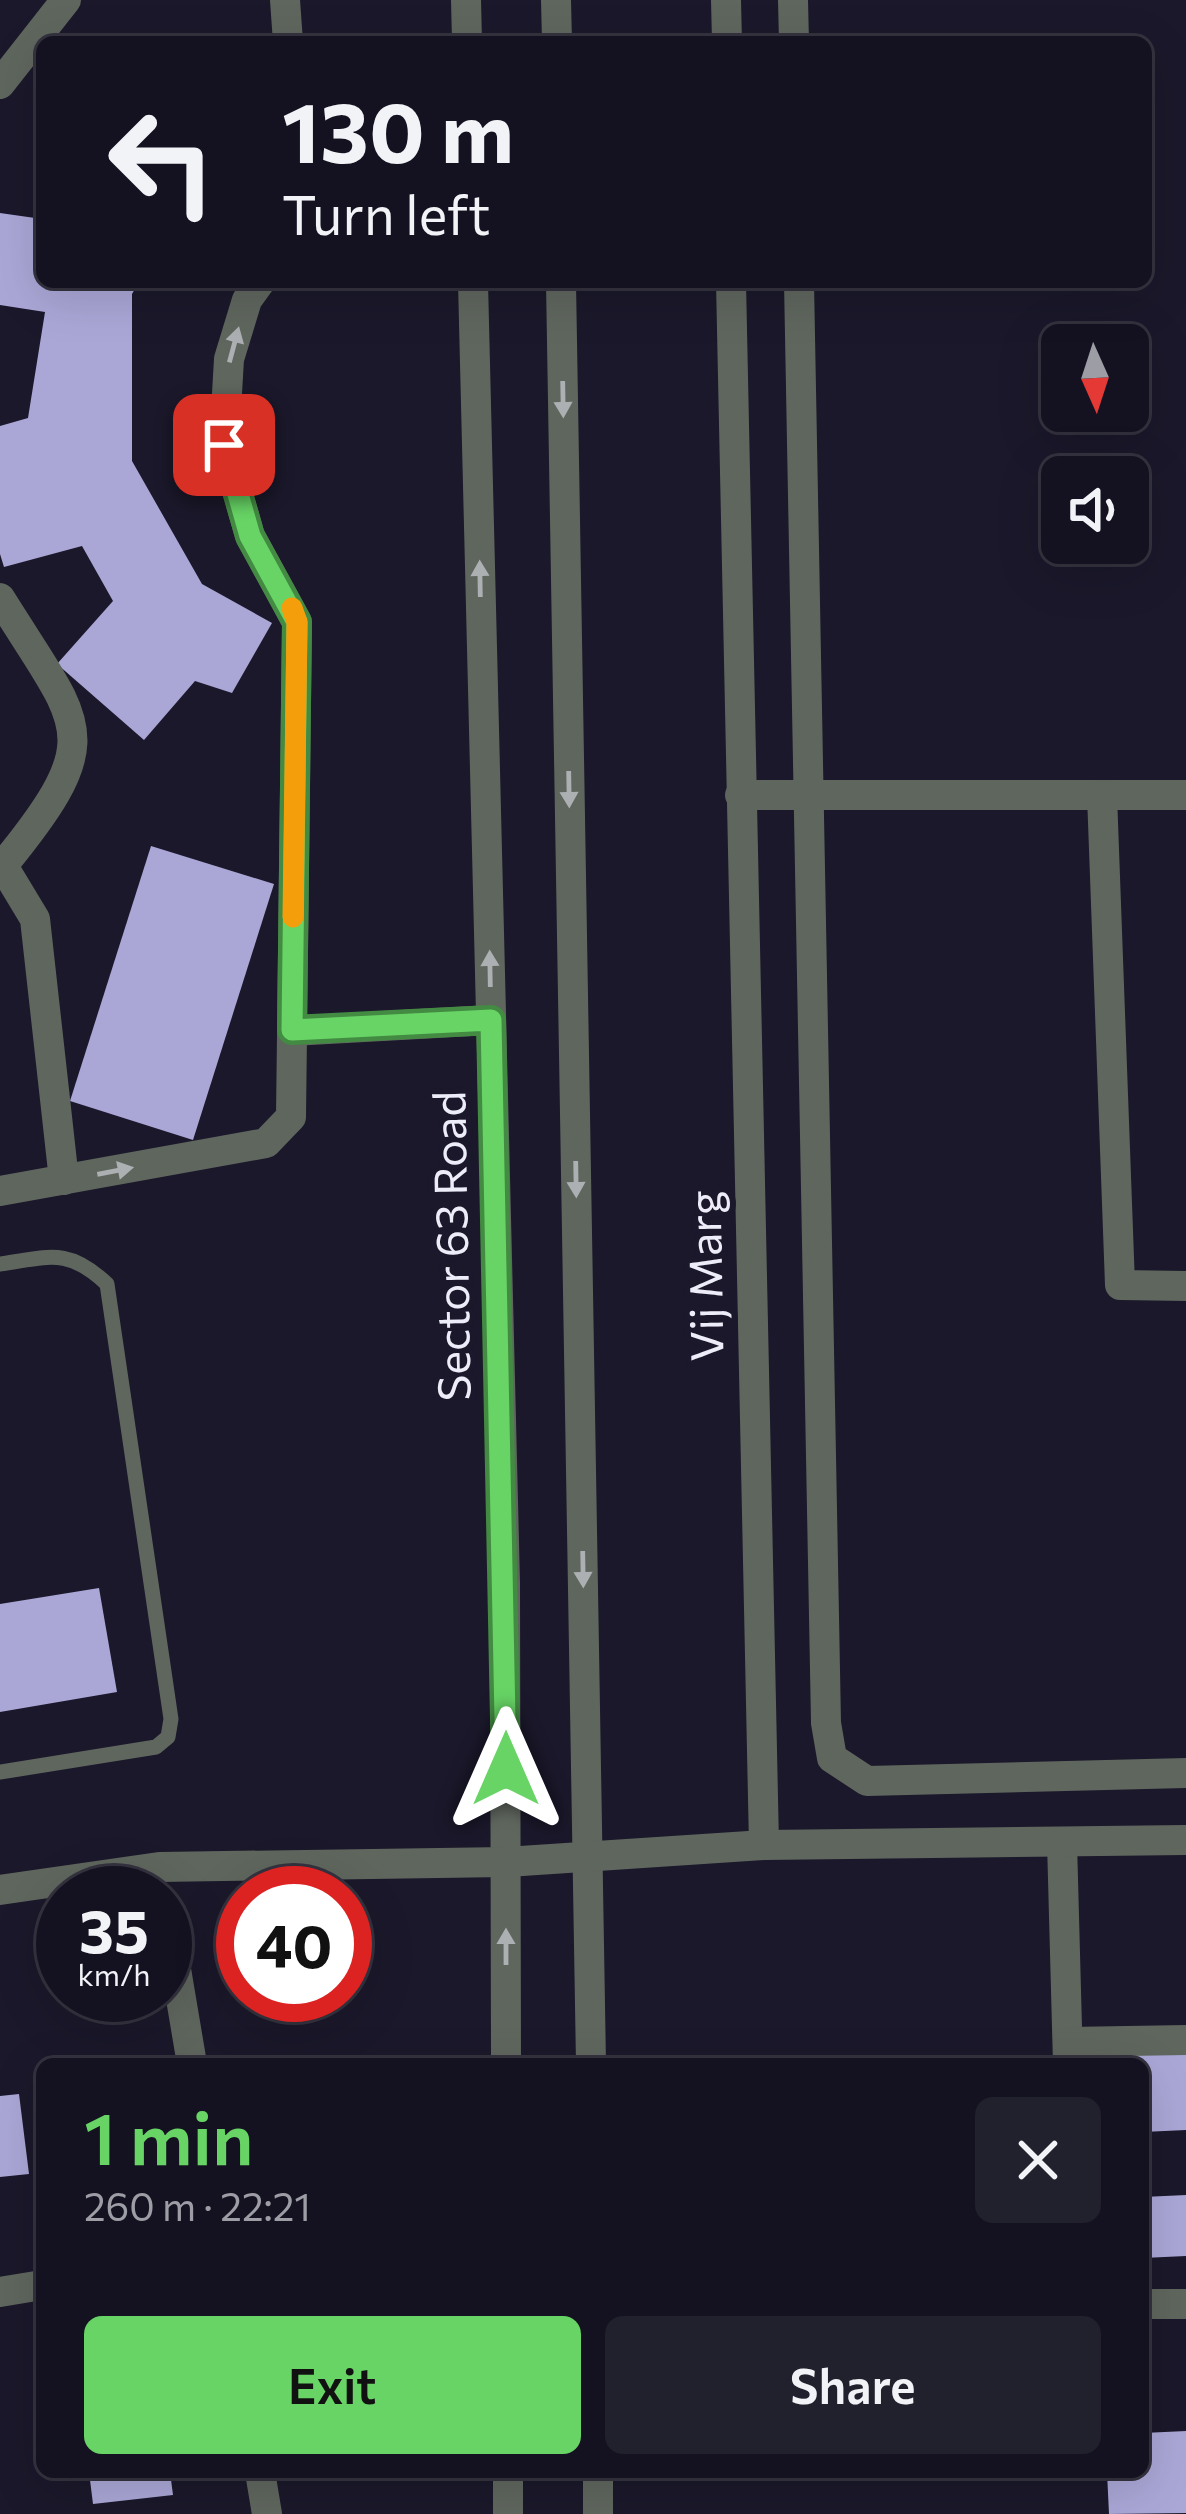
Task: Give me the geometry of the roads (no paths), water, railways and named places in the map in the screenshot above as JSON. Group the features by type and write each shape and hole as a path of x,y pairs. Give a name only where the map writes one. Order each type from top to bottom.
{"street":[{"path":"38,36 66,0"},
{"path":"466,0 467,36"},
{"path":"556,0 557,36"},
{"path":"726,0 727,36"},
{"path":"793,0 794,36"},
{"path":"0,84 36,38"},
{"path":"0,1191 266,1143 291,1117 297,622 250,536 224,445 229,358 247,300 256,288"},
{"name":"Sector 63 Road","path":"473,288 505,1583 506,2058"},
{"path":"561,288 591,2058"},
{"name":"Vij Marg","path":"731,288 764,1845"},
{"path":"799,288 826,1699 832,1758 867,1781 1186,1773"},
{"path":"0,598 61,692 73,725 74,754 50,808 3,862 34,919 64,1180"},
{"path":"740,795 1186,795"},
{"path":"1102,795 1120,1285 1186,1286"},
{"path":"292,1030 491,1020"},
{"path":"192,1878 764,1845 1186,1840"},
{"path":"1062,1842 1068,2053 1186,2040"},
{"path":"0,1890 36,1888"},
{"path":"185,2022 191,2058"},
{"path":"0,2291 36,2285"},
{"path":"1149,2304 1186,2304"},
{"path":"261,2478 267,2514"},
{"path":"508,2478 508,2514"},
{"path":"598,2478 598,2514"}],"lane":[{"path":"0,1264 64,1255 86,1264 107,1284 171,1719 168,1737 156,1747 0,1772"}]}
